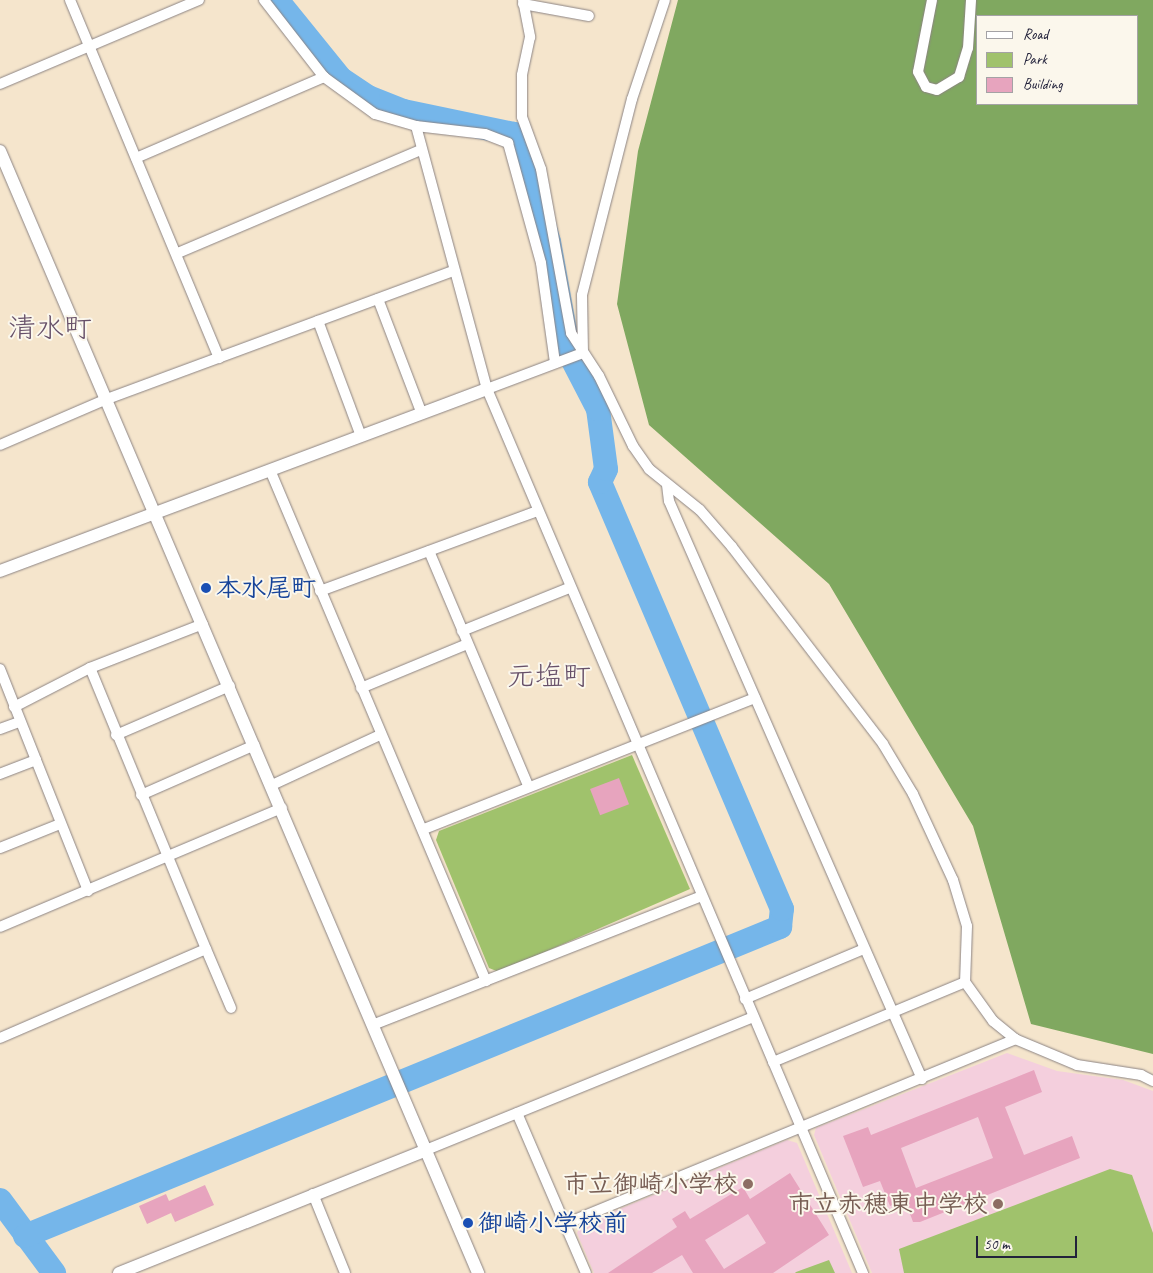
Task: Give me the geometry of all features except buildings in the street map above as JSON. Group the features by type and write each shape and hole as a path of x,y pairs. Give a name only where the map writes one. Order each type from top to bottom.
{"street":[{"path":"70,0 178,253 218,358"},
{"path":"0,84 199,0"},
{"path":"264,0 324,77 375,114 416,126 485,134 508,143 541,263 555,363"},
{"path":"584,353 582,295 632,99 665,0"},
{"path":"932,0 918,72 926,87 937,90 958,77 968,48 971,0"},
{"path":"589,16 523,2 530,37 522,75 522,117 541,169 571,333 584,353 632,446 667,484 700,510 732,547 883,744 922,811 953,880 967,926 964,982 993,1021 1015,1039 1077,1065 1153,1081"},
{"path":"136,158 324,77"},
{"path":"416,126 487,389 569,588 639,743 745,999 862,1273"},
{"path":"178,253 421,150"},
{"path":"0,151 375,1024 478,1273"},
{"path":"0,445 107,399 454,271"},
{"path":"378,299 422,414"},
{"path":"318,321 361,436"},
{"path":"0,571 584,353"},
{"path":"270,470 380,735 424,829 486,980"},
{"path":"667,484 670,501 922,1079"},
{"path":"320,591 537,511"},
{"path":"429,551 528,786"},
{"path":"462,631 569,588"},
{"path":"14,708 90,668 203,624"},
{"path":"361,688 468,644"},
{"path":"90,668 167,859 231,1008"},
{"path":"0,669 19,722 88,891"},
{"path":"116,735 230,686"},
{"path":"424,829 528,786 693,724 755,698"},
{"path":"0,729 19,722"},
{"path":"272,784 380,735"},
{"path":"141,795 255,745"},
{"path":"0,774 36,760"},
{"path":"0,927 167,859 282,808"},
{"path":"0,848 60,824"},
{"path":"375,1024 702,896"},
{"path":"0,1038 206,949"},
{"path":"745,999 864,949"},
{"path":"773,1062 893,1010 964,982"},
{"path":"119,1273 517,1114 753,1017"},
{"path":"565,1224 922,1079 1015,1039"},
{"path":"517,1114 586,1273"},
{"path":"313,1194 345,1273"}],"shaded area":[{"name":"市立赤穂東中学校","path":"1007,1053 1057,1071 1123,1080 1153,1091 1153,1273 872,1273 814,1135 816,1128"},
{"name":"市立御崎小学校","path":"787,1140 797,1143 852,1273 594,1273 577,1233 581,1225"}],"green space":[{"path":"678,0 1153,0 1153,1054 1031,1024 973,826 829,584 649,425 617,304 638,151"},
{"path":"632,755 690,889 499,972 489,968 436,840 439,831"},
{"path":"1110,1169 1132,1175 1153,1233 1153,1273 904,1273 899,1249"},
{"path":"829,1260 835,1273 795,1273 796,1272"}],"waterway":[{"path":"25,1236 780,927 782,909 600,482 606,469 598,409 569,353 549,242 521,146 514,134 403,111 368,97 341,79 277,0"},
{"path":"0,1200 54,1273"}],"place":[{"name":"本水尾町","path":"206,588"},
{"name":"市立御崎小学校","path":"748,1184"},
{"name":"市立赤穂東中学校","path":"998,1204"},
{"name":"御崎小学校前","path":"468,1223"}],"district":[{"name":"清水町","path":"50,328"},
{"name":"元塩町","path":"549,676"}]}
